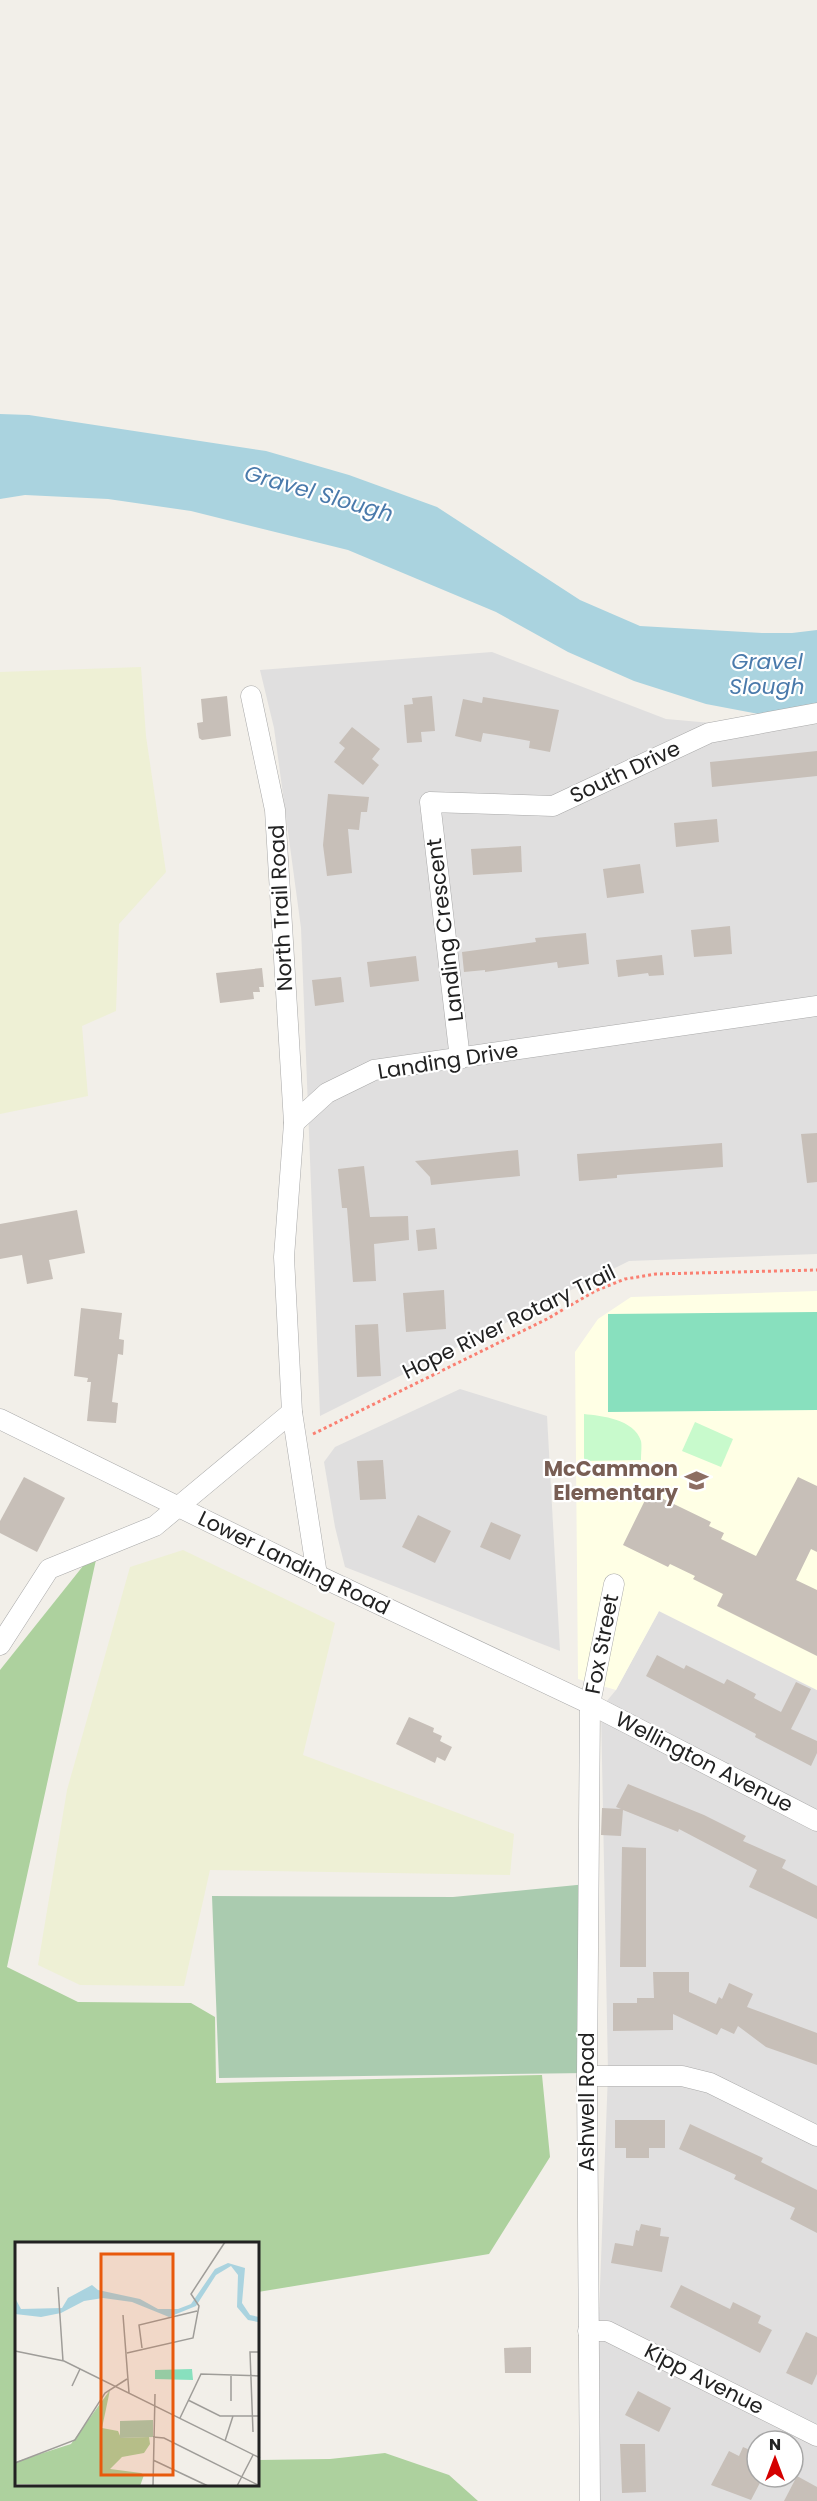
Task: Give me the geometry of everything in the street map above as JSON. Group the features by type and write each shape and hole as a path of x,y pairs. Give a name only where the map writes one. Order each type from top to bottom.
{"street":[{"name":"North Trail Road","path":"251,696 275,810 294,1123"},
{"name":"South Drive","path":"430,802 553,806 709,733 817,713"},
{"name":"Landing Crescent","path":"430,802 460,1059"},
{"name":"Landing Drive","path":"294,1123 327,1093 374,1070 817,1006"},
{"path":"294,1123 284,1257 292,1412 317,1575"},
{"path":"0,1644 49,1569 155,1526 292,1412"},
{"name":"Lower Landing Road","path":"0,1419 317,1575 590,1704"},
{"name":"Fox Street","path":"590,1704 614,1584"},
{"name":"Wellington Avenue","path":"590,1704 817,1821"},
{"name":"Ashwell Road","path":"590,1704 587,2076 590,2501"},
{"path":"587,2076 682,2076 691,2078 710,2083 817,2136"},
{"name":"Kipp Avenue","path":"588,2331 607,2331 817,2436"}],"path":[{"name":"Hope River Rotary Trail","path":"296,1437 318,1434 547,1319 595,1291 625,1279 656,1274 817,1270"}],"shaded area":[{"path":"492,652 666,719 746,726 817,718 817,1254 629,1261 320,1416 301,928 274,728 260,670"},
{"path":"141,667 146,736 166,872 119,924 116,1011 82,1026 88,1096 0,1114 0,672"},
{"name":"McCammon Elementary","path":"817,1291 817,1690 659,1611 616,1690 578,1679 575,1352 598,1319 631,1297"},
{"path":"460,1389 547,1416 560,1651 345,1567 335,1527 324,1462 335,1447"},
{"path":"183,1550 335,1623 303,1755 514,1834 510,1875 210,1870 184,1986 80,1985 38,1965 67,1790 130,1567"},
{"path":"659,1611 817,1690 817,2501 599,2501 598,2341 608,2073 601,1708 616,1690"},
{"path":"587,1884 589,2073 219,2078 212,1896 453,1897"}],"green space":[{"path":"817,1312 817,1410 608,1412 608,1314"},
{"path":"584,1414 617,1420 632,1428 641,1441 641,1460 584,1461"},
{"path":"695,1422 733,1439 721,1467 682,1451"},
{"path":"99,1546 7,1967 78,2002 191,2003 215,2017 216,2083 542,2075 550,2157 489,2254 260,2292 260,2242 15,2242 15,2486 260,2486 260,2460 330,2459 385,2453 449,2475 478,2501 0,2501 0,1670"}],"water":[{"name":"Gravel Slough","path":"0,414 29,415 266,451 349,475 437,507 580,600 640,626 762,633 817,630 817,703 769,716 706,704 634,681 568,652 496,612 348,550 191,511 108,499 25,495 0,499"}],"building":[{"path":"227,696 231,736 202,740 199,738 197,723 203,722 201,699"},
{"path":"432,696 435,731 421,732 422,742 407,743 404,705 413,704 412,698"},
{"path":"483,697 559,710 550,752 529,748 530,741 496,735 483,733 481,742 455,736 463,699 482,703"},
{"path":"352,727 380,749 372,759 379,765 363,785 334,762 345,748 339,743"},
{"path":"817,751 817,776 712,787 710,762"},
{"path":"328,794 369,797 367,812 361,812 359,830 348,829 352,873 327,876 323,845"},
{"path":"717,819 719,842 676,847 674,823"},
{"path":"521,846 522,872 473,875 471,849"},
{"path":"640,864 644,893 607,898 603,869"},
{"path":"730,926 732,954 694,957 691,930"},
{"path":"586,933 589,964 558,968 557,962 485,972 485,970 464,972 462,952 536,942 535,938"},
{"path":"662,955 664,975 649,976 648,973 618,977 616,960"},
{"path":"416,956 419,981 370,987 367,962"},
{"path":"262,968 264,987 259,987 260,992 253,992 254,999 220,1003 216,973"},
{"path":"341,977 344,1002 315,1006 312,980"},
{"path":"817,1133 817,1182 807,1183 801,1134"},
{"path":"722,1143 723,1167 617,1175 617,1178 579,1181 577,1154"},
{"path":"518,1150 520,1176 431,1185 430,1177 415,1161"},
{"path":"364,1166 370,1217 408,1216 409,1240 374,1244 376,1281 353,1282 347,1208 342,1208 338,1169"},
{"path":"77,1210 85,1253 49,1260 53,1279 27,1284 22,1255 0,1259 0,1224"},
{"path":"435,1228 437,1249 418,1251 416,1230"},
{"path":"444,1290 446,1329 406,1332 403,1293"},
{"path":"81,1308 122,1313 119,1339 124,1340 123,1355 118,1354 112,1402 118,1403 116,1423 87,1421 91,1382 87,1382 88,1378 74,1376"},
{"path":"378,1324 381,1376 357,1377 355,1325"},
{"path":"383,1460 386,1499 360,1500 357,1461"},
{"path":"24,1477 65,1498 37,1552 0,1533 0,1521"},
{"path":"798,1477 817,1486 817,1552 811,1549 796,1580 817,1590 817,1656 717,1606 723,1594 693,1579 695,1576 670,1564 668,1567 623,1545 649,1492 711,1522 709,1526 724,1533 721,1539 756,1556"},
{"path":"418,1515 451,1531 435,1563 402,1547"},
{"path":"491,1522 521,1535 510,1560 480,1547"},
{"path":"657,1655 684,1669 686,1665 724,1684 727,1679 756,1694 754,1698 781,1712 796,1682 811,1689 791,1729 817,1741 817,1753 811,1766 646,1676"},
{"path":"409,1717 434,1728 433,1732 442,1736 440,1741 452,1747 445,1761 437,1757 435,1763 396,1744"},
{"path":"628,1784 704,1815 746,1836 743,1841 786,1860 782,1868 817,1886 817,1919 749,1887 757,1870 679,1829 678,1832 623,1810 621,1836 601,1835 602,1808 621,1809 616,1807"},
{"path":"622,1847 646,1848 646,1967 620,1967"},
{"path":"653,1972 689,1972 689,1992 716,2004 719,1997 722,1999 729,1983 753,1994 747,2007 817,2033 817,2065 766,2047 738,2026 734,2034 721,2028 717,2035 673,2014 673,2030 613,2031 613,2003 637,2003 637,1998 654,1998"},
{"path":"615,2120 665,2120 665,2148 649,2148 649,2158 626,2158 626,2148 615,2148"},
{"path":"690,2124 763,2158 761,2162 817,2190 817,2233 790,2219 795,2208 734,2179 736,2175 679,2149"},
{"path":"641,2224 661,2228 660,2236 669,2237 662,2272 611,2263 615,2243 633,2246 636,2230 639,2231"},
{"path":"681,2285 730,2309 733,2302 761,2316 758,2323 772,2330 760,2353 670,2307"},
{"path":"806,2332 817,2337 817,2374 812,2385 786,2373"},
{"path":"531,2347 531,2373 505,2373 504,2348"},
{"path":"638,2391 671,2408 659,2432 625,2415"},
{"path":"620,2444 645,2444 646,2492 622,2493"},
{"path":"743,2447 745,2448 745,2489 757,2489 751,2500 711,2485 729,2451 739,2456"},
{"path":"805,2480 817,2487 817,2501 784,2501 790,2489 805,2489"}],"place":[{"name":"McCammon Elementary","path":"696,1481"}]}
